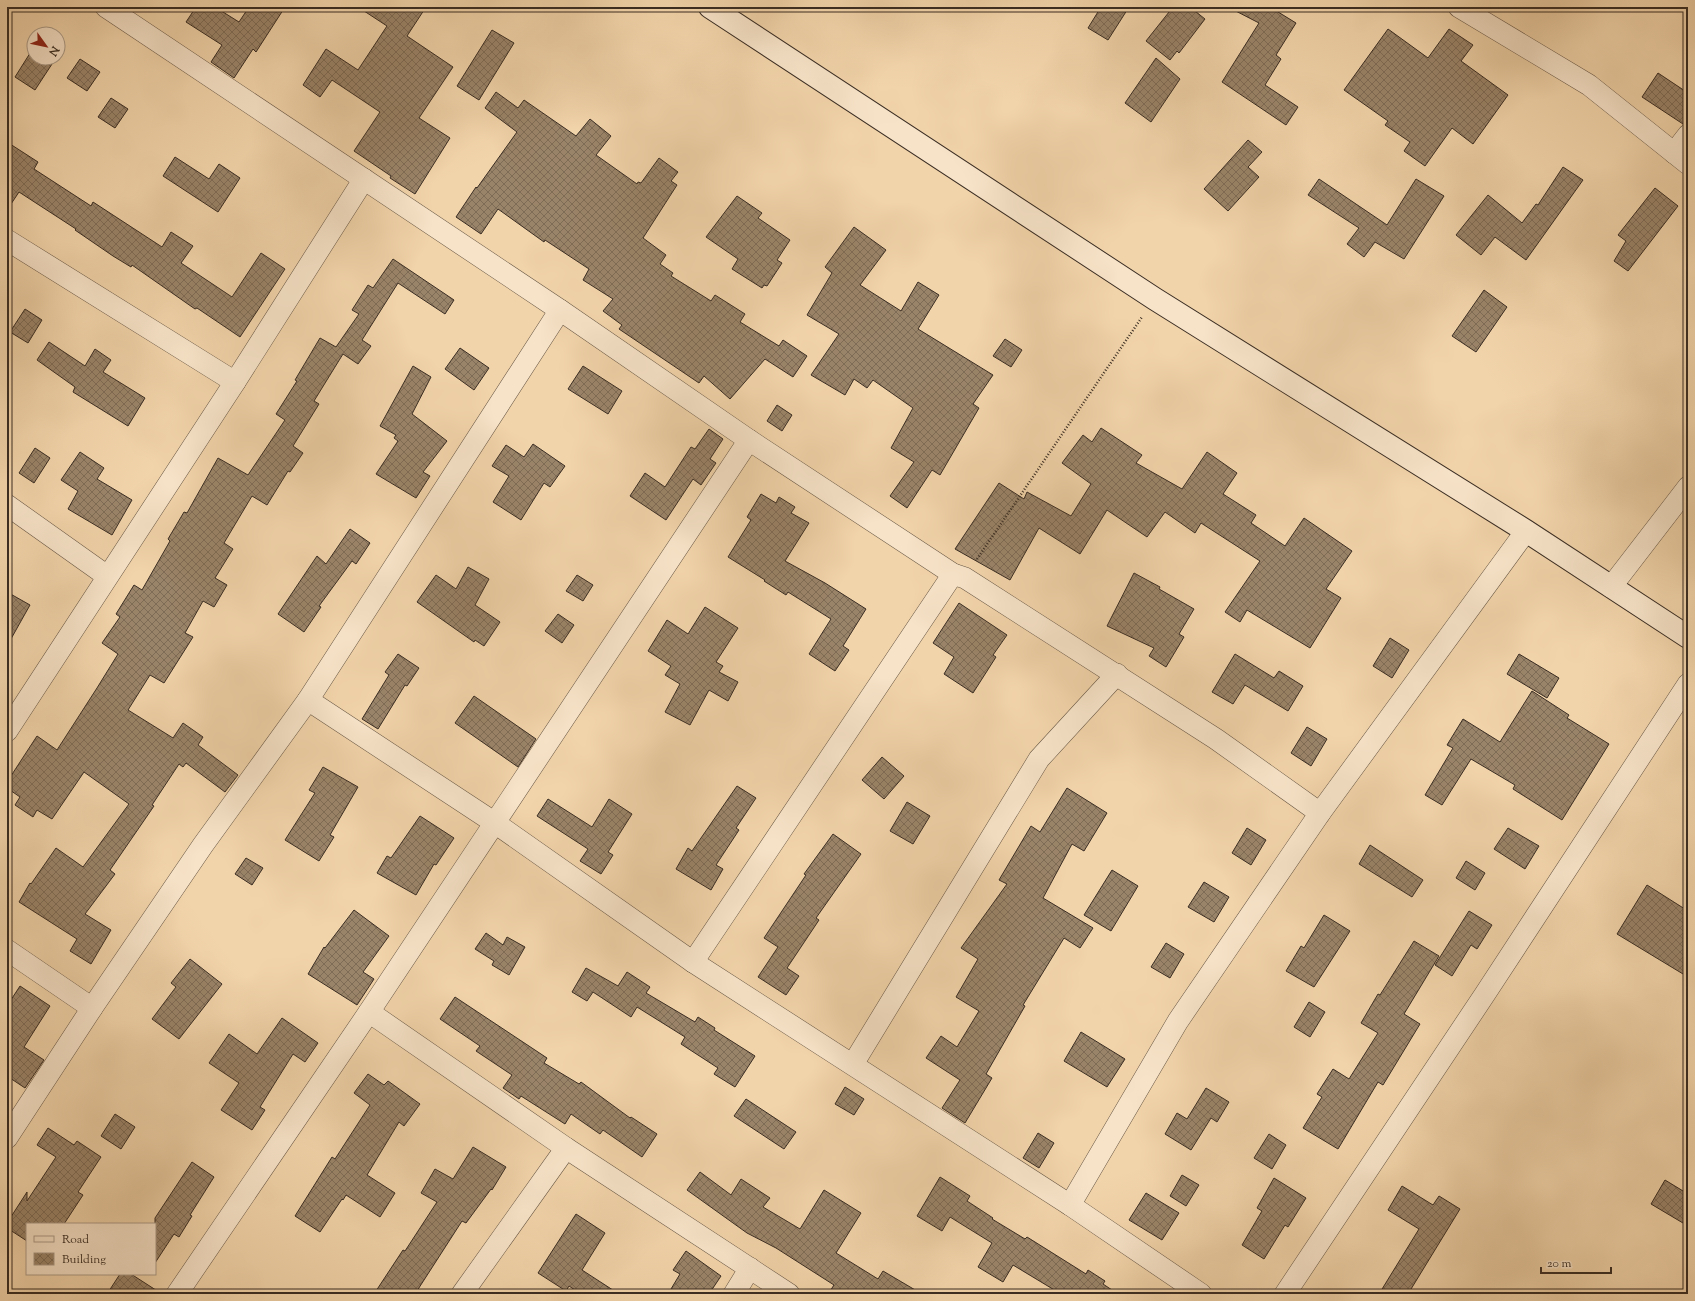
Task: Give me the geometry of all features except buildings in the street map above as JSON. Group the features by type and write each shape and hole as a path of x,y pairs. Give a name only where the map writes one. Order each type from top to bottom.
{"main road":[{"path":"710,7 1155,299 1526,530 1688,637"}],"street":[{"path":"106,7 560,310 749,440 959,576 1117,674 1216,739 1320,813"},
{"path":"1459,7 1589,86 1681,159 1688,135"},
{"path":"8,728 235,382 364,179"},
{"path":"7,240 235,382"},
{"path":"7,1138 92,1008 203,845 308,700 560,310"},
{"path":"177,1294 369,1012 749,440"},
{"path":"1611,587 1688,487"},
{"path":"7,505 107,576"},
{"path":"1070,1205 1178,1021 1320,813 1526,530"},
{"path":"693,962 959,576"},
{"path":"853,1064 1039,759 1117,674"},
{"path":"1285,1294 1485,994 1688,684"},
{"path":"308,700 495,823 693,962 1070,1205 1200,1294"},
{"path":"7,950 92,1008"},
{"path":"369,1012 566,1148 789,1294"},
{"path":"462,1294 566,1148"},
{"path":"734,1294 750,1268"}],"path":[{"path":"959,576 1155,299"}]}
